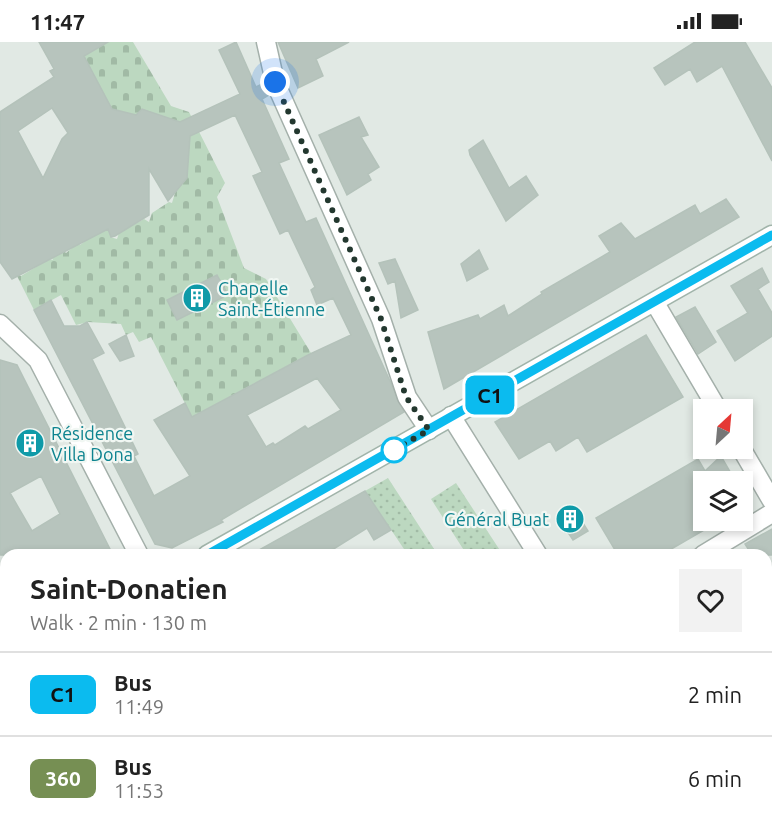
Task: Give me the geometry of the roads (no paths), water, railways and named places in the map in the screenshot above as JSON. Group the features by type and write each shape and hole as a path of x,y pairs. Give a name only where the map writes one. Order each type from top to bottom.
{"street":[{"path":"266,42 275,82 381,319 406,397 429,430"},
{"path":"218,549 772,236"},
{"path":"655,303 712,399"},
{"path":"0,324 38,360 136,549"},
{"path":"451,416 534,549"},
{"path":"747,459 772,501"},
{"path":"714,549 772,513"}],"place":[{"name":"Chapelle Saint-Étienne","path":"197,298"},
{"name":"Résidence Villa Dona","path":"30,443"},
{"name":"Général Buat","path":"570,519"}]}
